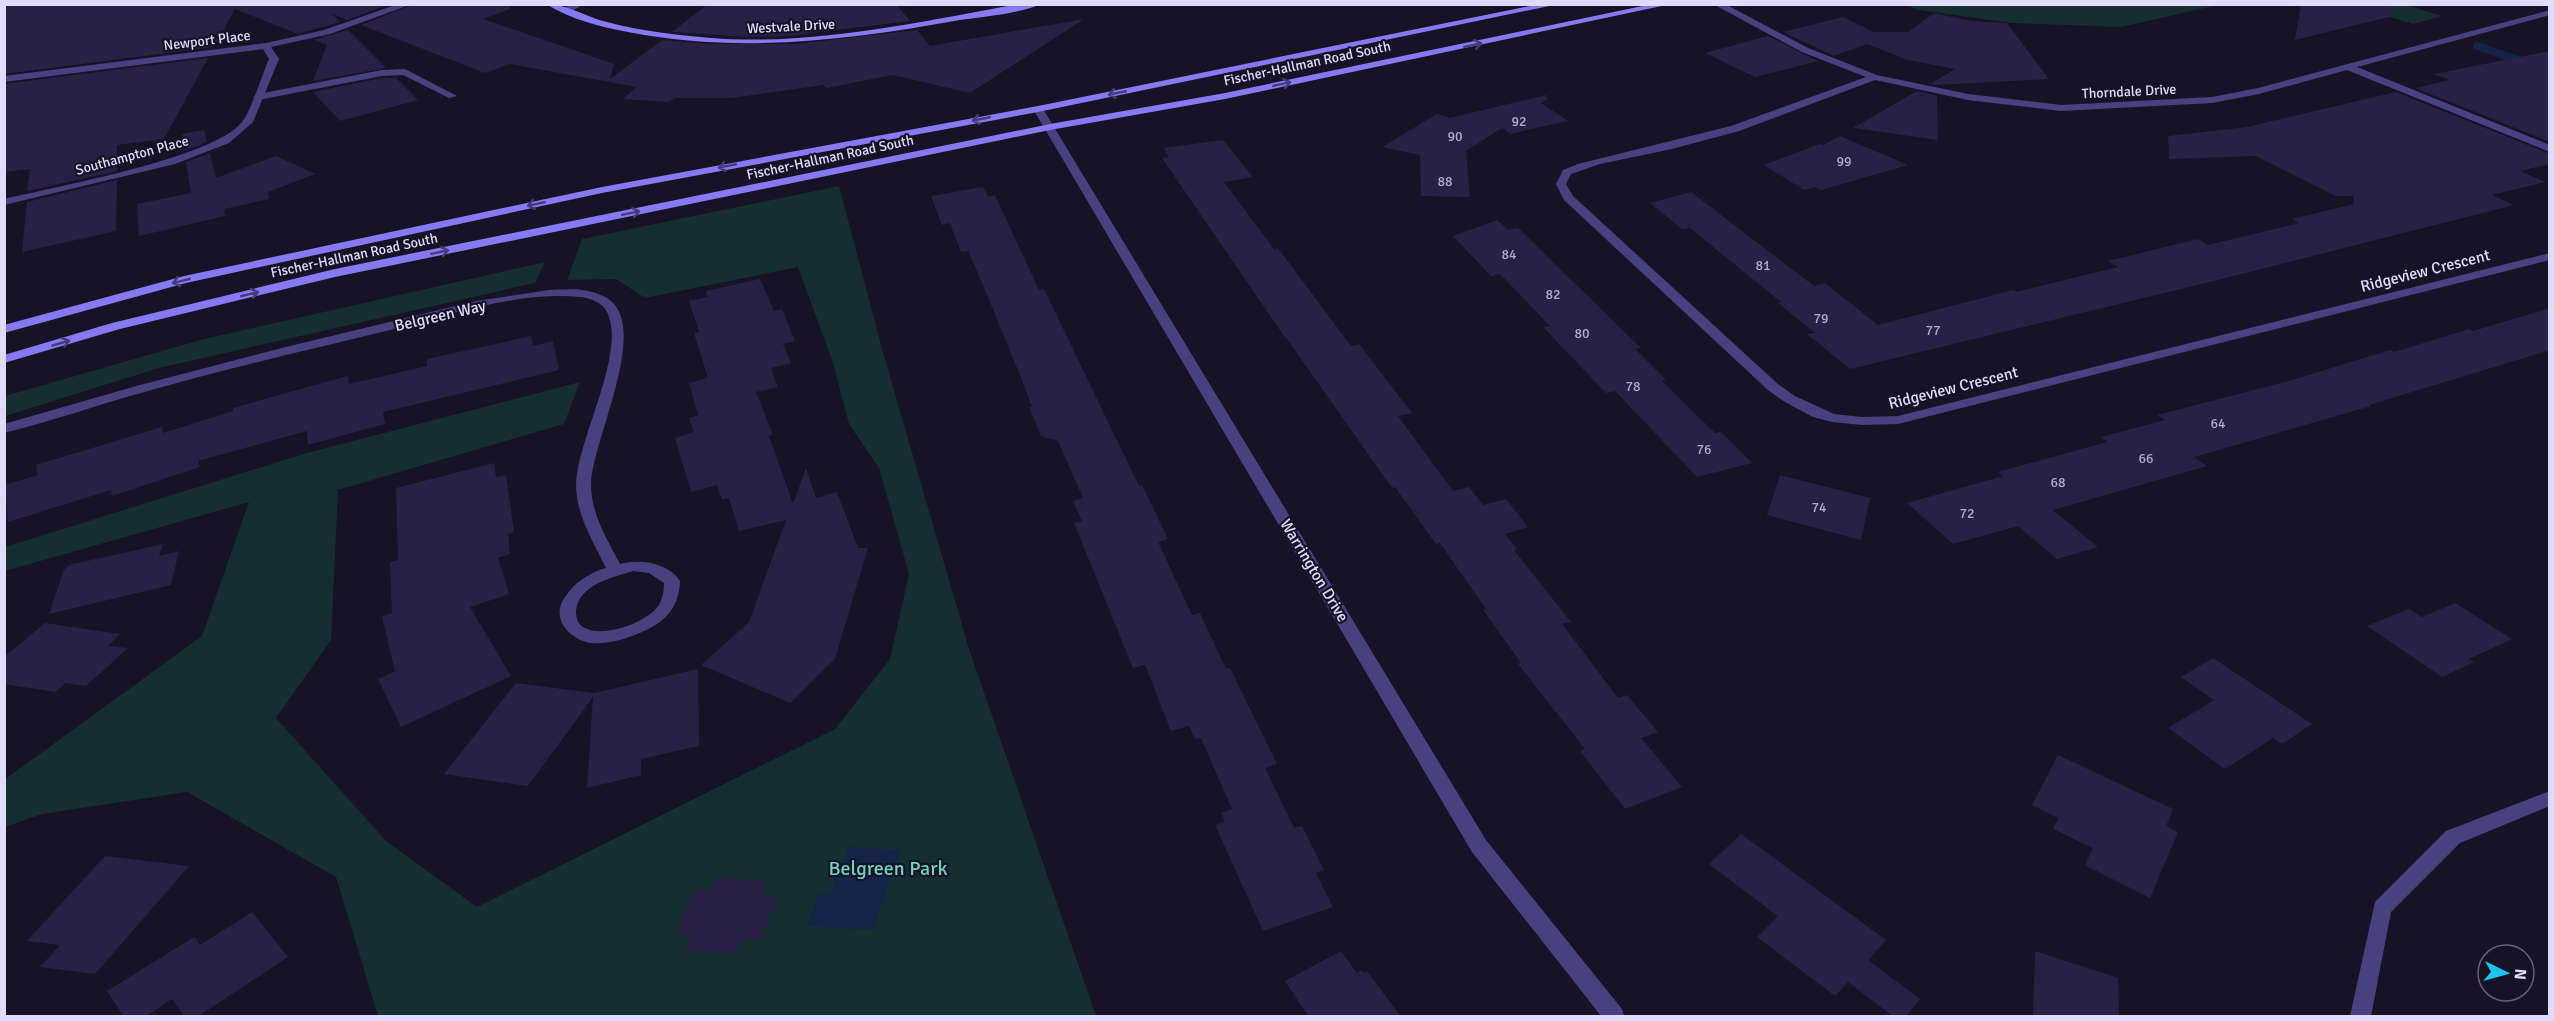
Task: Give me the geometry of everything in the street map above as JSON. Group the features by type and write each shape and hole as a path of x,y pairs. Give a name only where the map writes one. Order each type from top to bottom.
{"main road":[{"name":"Westvale Drive","path":"550,4 605,25 662,35 707,41 770,42 903,29 1030,5"},
{"name":"Fischer-Hallman Road South","path":"4,329 184,280 602,190 1038,109 1555,4"},
{"name":"Fischer-Hallman Road South","path":"4,359 116,326 335,273 1050,128 1225,96 1667,4"}],"street":[{"name":"Newport Place","path":"4,79 266,46 327,32 408,4"},
{"path":"567,10 580,4"},
{"name":"Thorndale Drive","path":"1718,4 1805,50 1874,77 1968,97 2061,108 2212,100 2259,91 2550,12"},
{"name":"Southampton Place","path":"4,202 171,162 207,150 238,132 248,122 274,59 266,46"},
{"path":"2348,67 2550,148"},
{"path":"258,97 382,73 405,72 452,96"},
{"name":"Ridgeview Crescent","path":"1874,77 1754,124 1686,143 1588,163 1567,172 1561,184 1568,198 1774,388 1798,406 1825,416 1860,423 1898,420 2550,256"},
{"name":"Warrington Drive","path":"1038,109 1479,846 1614,1017"},
{"name":"Belgreen Way","path":"4,429 259,357 446,313 525,296 573,293 590,295 605,300 614,315 619,345 585,466 586,507 614,569"},
{"path":"650,567 664,572 672,581 672,597 667,608 654,620 630,632 615,636 584,635 572,628 566,620 568,601 578,589 614,569 650,567"},
{"path":"2360,1017 2382,909 2453,837 2550,798"}],"green space":[{"path":"1905,5 2218,5 2121,27 2011,23 1919,10"},
{"path":"2350,5 2407,5 2442,16 2413,24"},
{"name":"Belgreen Park","path":"839,186 884,356 969,649 1096,1016 378,1016 336,877 187,792 42,814 5,827 4,780 202,636 249,502 5,571 5,547 307,453 580,382 564,424 338,490 331,640 276,718 386,841 477,907 835,729 890,659 909,574 879,468 849,424 833,363 798,267 645,298 616,279 567,280 582,239"},
{"path":"545,262 535,283 159,368 5,416 5,396 204,339"}],"water":[{"path":"848,847 900,850 873,930 807,926 819,894 830,895"}],"building":[{"path":"4,4 390,4 347,20 331,13 340,22 298,34 235,9 214,47 4,74"},
{"path":"414,4 510,4 510,9 483,19 614,64 610,79 662,40 711,44 795,44 917,30 930,46 1084,19 970,93 893,75 826,88 824,85 731,98 675,98 669,102 623,99 637,87 510,64 485,73 361,25"},
{"path":"708,4 896,4 910,21 788,36 749,37 672,32"},
{"path":"2301,4 2391,4 2393,16 2295,40"},
{"path":"1934,13 1970,21 2007,23 2049,79 1930,84 1955,69 1908,60 1867,44 1834,56 1783,32 1843,17 1874,32 1908,32"},
{"path":"348,30 386,68 313,81 327,45 314,40"},
{"path":"1768,36 1818,61 1755,77 1705,53"},
{"path":"2550,51 2550,142 2415,88 2450,80 2434,74"},
{"path":"208,58 164,139 117,145 117,171 27,191 30,169 4,172 4,84"},
{"path":"382,78 396,78 418,100 340,121 313,92"},
{"path":"1917,91 1937,96 1938,140 1853,128"},
{"path":"2396,92 2550,154 2550,164 2520,171 2545,182 2492,195 2514,205 2218,280 1850,369 1807,334 1815,333 1778,303 1781,302 1690,228 1682,229 1650,203 1691,192 1814,286 1825,283 1878,325 2013,290 2016,292 2118,267 2108,261 2198,239 2208,245 2299,223 2292,219 2354,204 2353,196 2336,196 2256,156 2169,159 2168,136 2247,127"},
{"path":"1546,95 1548,99 1541,103 1568,121 1510,134 1502,128 1466,151 1470,197 1421,196 1420,155 1382,147 1437,114 1450,118"},
{"path":"204,130 207,142 185,151 182,134"},
{"path":"1840,136 1908,165 1821,190 1815,187 1804,190 1764,165 1819,144 1823,145"},
{"path":"1223,140 1253,177 1224,182 1274,249 1278,248 1351,346 1359,344 1412,413 1398,416 1453,491 1469,487 1483,505 1506,499 1528,527 1505,534 1517,549 1514,550 1571,622 1562,624 1618,698 1627,695 1658,732 1641,738 1682,787 1625,809 1580,751 1585,749 1518,664 1521,663 1483,610 1486,609 1440,543 1436,544 1395,487 1392,488 1286,339 1162,158 1169,157 1163,148"},
{"path":"210,153 216,178 276,156 315,174 268,192 269,199 224,209 225,216 139,236 137,204 191,193 186,162"},
{"path":"117,180 116,231 22,252 27,202"},
{"path":"983,187 988,197 995,195 1039,290 1044,289 1139,486 1142,485 1168,539 1158,542 1192,615 1200,613 1226,669 1230,668 1277,764 1265,768 1294,828 1302,826 1324,870 1316,873 1333,907 1263,931 1215,825 1225,822 1221,813 1232,809 1201,738 1195,739 1189,726 1171,731 1145,665 1133,668 1074,523 1082,521 1073,501 1083,498 1058,441 1041,436 1029,407 1032,407 1020,375 968,251 961,252 950,223 942,225 931,196"},
{"path":"1497,220 1508,230 1518,228 1641,348 1635,349 1666,380 1662,381 1715,433 1721,432 1752,463 1697,477 1615,391 1606,393 1543,327 1550,326 1500,274 1491,276 1453,236"},
{"path":"760,279 774,311 782,309 795,341 783,344 791,363 771,368 778,387 756,392 773,435 769,436 793,504 806,468 816,498 837,492 858,548 868,548 835,659 790,703 701,665 749,622 786,520 739,531 729,498 722,500 717,485 691,492 675,438 694,432 689,418 698,415 689,383 708,378 694,333 699,332 689,301 708,297 706,291"},
{"path":"2550,308 2550,350 2369,405 2371,406 2194,457 2207,466 2053,510 2098,547 2057,559 2018,526 1953,544 1907,503 2003,476 1998,472 2107,442 2101,437 2165,420 2157,415 2289,381 2469,329 2473,331"},
{"path":"531,336 533,346 553,341 559,370 383,412 385,424 308,445 307,431 198,461 200,467 112,496 111,490 8,522 5,485 38,475 36,465 162,427 163,433 233,411 233,408 348,376 349,384 427,366 427,359"},
{"path":"494,463 496,477 506,475 514,532 508,534 510,554 498,558 509,594 470,607 511,676 401,727 378,679 395,671 382,617 392,613 390,562 398,560 396,488"},
{"path":"1780,475 1870,498 1861,540 1767,515"},
{"path":"163,544 159,556 179,551 171,585 49,614 64,570 69,565"},
{"path":"2455,603 2512,639 2469,659 2474,662 2442,677 2367,626 2409,609 2422,617"},
{"path":"45,623 120,634 108,646 128,648 86,686 65,683 55,692 4,684 4,657"},
{"path":"2213,658 2312,724 2282,744 2273,738 2225,769 2168,728 2214,700 2181,677"},
{"path":"698,669 699,746 641,759 641,775 587,788 593,697 528,786 444,774 516,683 594,693"},
{"path":"2058,755 2173,809 2166,826 2178,832 2150,898 2085,865 2093,848 2053,829 2058,818 2032,805"},
{"path":"1741,834 1886,940 1868,960 1920,999 1905,1017 1894,1017 1848,982 1835,996 1757,937 1778,916 1709,864"},
{"path":"105,856 189,866 95,974 40,967 60,945 27,941"},
{"path":"717,877 766,880 761,894 777,895 760,940 743,939 737,954 684,951 692,935 675,935 695,890 710,891"},
{"path":"252,912 288,957 197,1017 185,1017 172,999 145,1017 124,1017 107,991 194,937 200,945"},
{"path":"1341,951 1357,973 1361,970 1364,973 1367,971 1401,1017 1309,1017 1285,981"},
{"path":"2035,951 2118,978 2119,1017 2033,1017"}],"waterway":[{"path":"2477,46 2527,63"}]}
